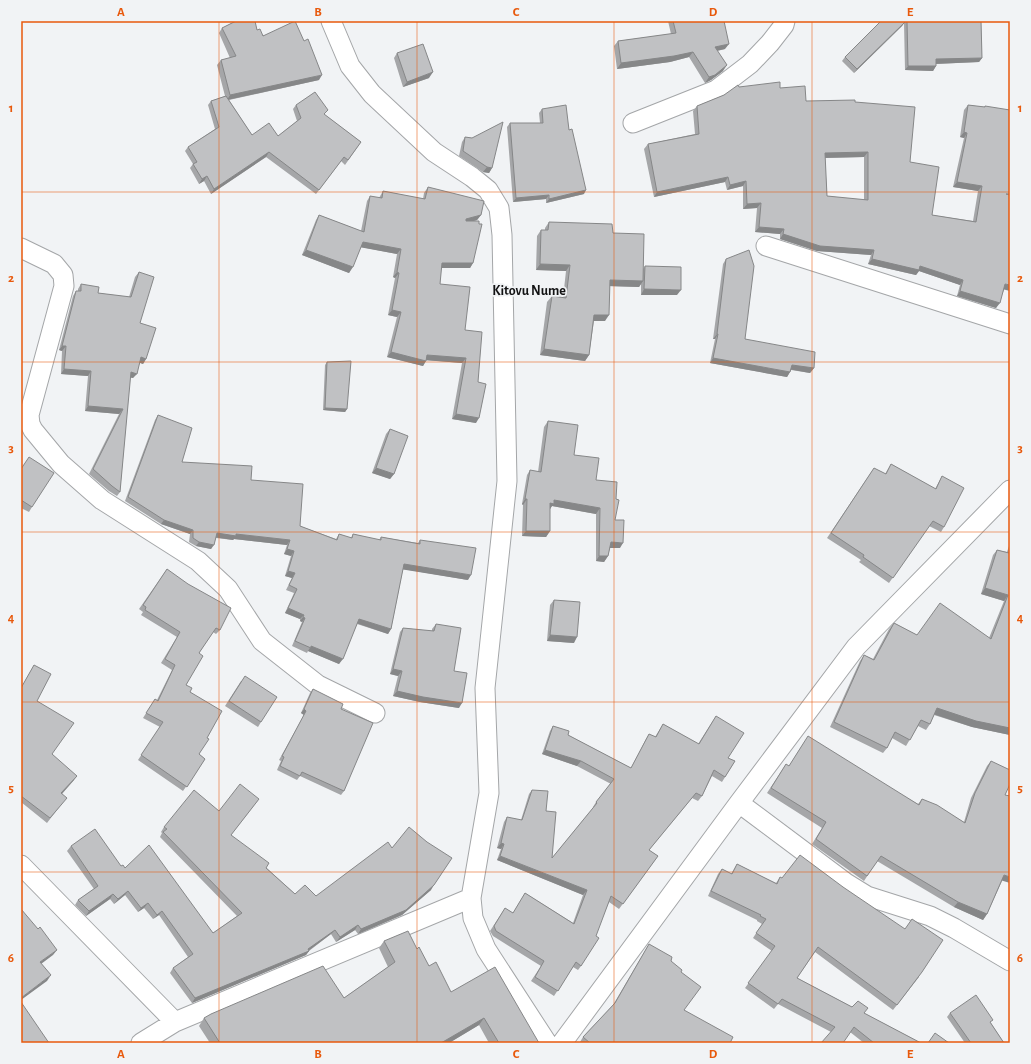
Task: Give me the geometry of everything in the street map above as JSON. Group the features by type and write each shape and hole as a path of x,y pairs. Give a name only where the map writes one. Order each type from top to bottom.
{"street":[{"path":"331,21 350,66 372,94 434,152 472,177 488,190 499,208 502,235 507,481 485,688 489,793 471,898 473,918 486,949 547,1043"},
{"path":"633,123 716,90 750,64 770,43 784,25 785,21"},
{"path":"766,246 1010,324"},
{"path":"21,248 54,264 63,275 64,286 29,415 30,424 33,430 61,464 102,500 198,561 228,589 262,641 318,685 375,713"},
{"path":"562,1043 739,803 856,648 1010,490"},
{"path":"739,803 846,883 867,896 930,916 1010,960"},
{"path":"21,865 176,1022"},
{"path":"141,1043 176,1022 471,898"}],"building":[{"path":"236,21 255,21 257,30 260,29 263,36 295,21 304,41 308,39 322,75 230,95 221,60 236,56 222,28"},
{"path":"673,21 724,21 729,44 715,47 727,65 715,75 709,77 693,52 621,63 618,41 676,33"},
{"path":"881,21 905,22 857,69 845,57"},
{"path":"907,21 981,21 982,58 936,59 936,66 908,66"},
{"path":"423,44 433,72 407,82 397,53"},
{"path":"780,82 780,88 805,86 806,101 855,100 855,102 915,107 910,162 939,167 932,215 976,222 982,186 957,182 967,133 964,132 968,105 1010,110 1010,194 1006,194 1010,195 1010,285 1005,284 1000,303 960,291 963,280 920,266 919,270 872,259 874,250 820,246 783,234 784,229 759,227 761,203 747,204 746,181 730,185 728,177 657,192 648,144 699,134 697,106 724,95 738,85 739,87","holes":["868,152 868,200 827,196 825,153"]},
{"path":"315,92 328,110 324,114 361,142 348,160 344,157 319,190 269,152 214,189 207,176 202,179 193,164 197,162 188,147 219,127 211,101 226,96 252,135 269,123 278,136 301,118 296,105"},
{"path":"566,105 569,130 572,129 586,190 549,199 549,195 516,198 510,123 543,123 542,109"},
{"path":"503,122 492,168 487,167 463,151 465,137 472,138"},
{"path":"428,187 484,201 481,215 466,219 466,221 479,221 479,224 482,224 473,263 442,263 440,284 470,287 465,330 482,332 478,382 486,384 479,418 456,414 466,358 427,355 426,361 391,352 401,312 392,310 399,273 397,272 401,249 363,242 353,267 306,250 319,215 364,232 370,196 382,198 383,191 425,199"},
{"path":"549,222 612,224 613,233 644,234 643,281 610,280 609,315 594,315 589,355 544,349 552,296 566,298 570,265 540,264 541,230 548,230"},
{"path":"749,250 754,266 745,339 815,352 814,368 792,365 790,372 713,358 718,334 726,259"},
{"path":"645,266 681,267 681,290 644,289"},
{"path":"139,272 154,277 140,323 156,328 146,359 141,357 137,374 131,372 120,492 93,469 123,409 88,406 91,371 64,369 66,346 62,346 76,291 81,291 81,284 99,287 98,293 131,297"},
{"path":"351,361 347,409 325,408 327,362"},
{"path":"158,415 192,428 182,462 252,466 251,480 303,484 300,526 337,540 339,534 352,538 353,534 381,540 381,537 420,544 420,540 476,548 471,575 404,564 391,629 359,619 343,659 295,641 305,618 303,617 304,615 288,608 297,589 289,585 295,573 288,571 294,551 287,549 290,540 217,533 214,545 199,542 193,538 193,530 164,520 128,497"},
{"path":"548,421 578,425 574,455 599,458 596,480 617,482 616,499 619,500 615,520 624,520 623,543 611,542 608,556 599,556 600,508 554,500 554,504 550,503 550,531 526,531 527,499 525,499 530,470 541,472"},
{"path":"390,429 408,436 394,474 376,468"},
{"path":"29,457 54,473 32,507 21,500 21,469"},
{"path":"891,464 936,489 942,476 964,488 944,527 933,521 893,578 863,557 864,555 831,533 874,468 886,474"},
{"path":"997,550 1009,553 1010,550 1010,728 976,721 937,708 930,724 921,720 910,740 895,732 887,748 834,722 864,655 874,660 894,623 917,635 940,603 991,639 1008,595 985,588"},
{"path":"167,569 188,584 231,608 220,630 216,628 199,653 203,656 186,685 192,688 190,692 222,711 207,738 209,739 199,754 205,759 187,787 141,755 163,722 146,713 155,699 158,701 175,665 165,659 180,632 145,610 146,607 143,605"},
{"path":"554,600 580,602 577,637 550,635"},
{"path":"436,624 461,628 454,671 467,673 462,703 397,691 402,671 393,669 403,628 434,631"},
{"path":"34,665 51,674 37,701 74,723 52,754 77,776 61,793 67,798 50,818 21,796 21,688"},
{"path":"245,676 277,697 261,722 229,701"},
{"path":"313,689 343,704 341,709 373,723 344,791 302,772 300,776 280,766 284,757 282,756 306,711 304,709"},
{"path":"716,716 744,733 728,758 735,761 725,777 714,770 702,796 696,793 649,850 658,856 623,904 611,896 596,936 599,938 581,966 576,962 558,991 535,977 544,961 496,931 494,926 505,908 513,913 525,893 574,924 587,890 500,856 504,844 501,843 507,817 522,820 532,790 548,791 546,811 556,812 552,858 597,803 596,802 614,779 581,761 545,750 553,726 569,731 568,735 631,768 649,734 656,737 663,724 699,744"},
{"path":"808,736 919,805 922,799 937,805 965,823 975,793 991,761 1010,770 1010,784 1005,795 1010,796 1010,877 1004,875 987,914 958,902 881,856 867,876 816,839 826,822 771,788 786,764 789,766"},
{"path":"240,784 259,799 231,835 269,863 266,868 295,894 305,885 316,896 388,842 392,848 409,827 427,842 452,858 434,885 406,910 361,929 358,925 340,937 335,930 308,949 309,951 195,998 173,968 193,954 162,911 157,915 148,903 141,908 128,891 118,899 113,894 89,911 78,900 98,886 71,846 95,829 121,866 123,865 125,868 149,845 213,933 242,913 163,832 167,829 164,827 194,790 219,811"},
{"path":"800,855 843,887 905,929 912,919 943,940 922,972 897,1005 818,947 797,978 852,1007 858,1001 868,1008 864,1013 921,1043 874,1043 854,1027 843,1043 821,1043 835,1027 782,999 778,1004 748,983 775,946 756,933 766,919 760,916 761,915 711,891 722,869 732,874 737,864 777,884 780,877 782,878"},
{"path":"21,909 38,929 40,927 57,950 40,962 51,975 21,998"},
{"path":"408,931 417,949 419,947 429,966 436,962 451,992 495,967 539,1043 499,1043 484,1018 441,1043 220,1043 204,1018 323,966 344,998 395,962 384,941"},
{"path":"649,944 672,957 671,961 682,970 681,972 701,987 684,1010 733,1037 730,1043 590,1043 583,1037 615,1003"},
{"path":"976,995 993,1020 990,1022 1004,1043 971,1043 950,1013"},
{"path":"21,1002 49,1043 21,1043"},
{"path":"935,1033 949,1043 928,1043"}],"district":[{"name":"Kitovu Nume","path":"529,290"}]}
